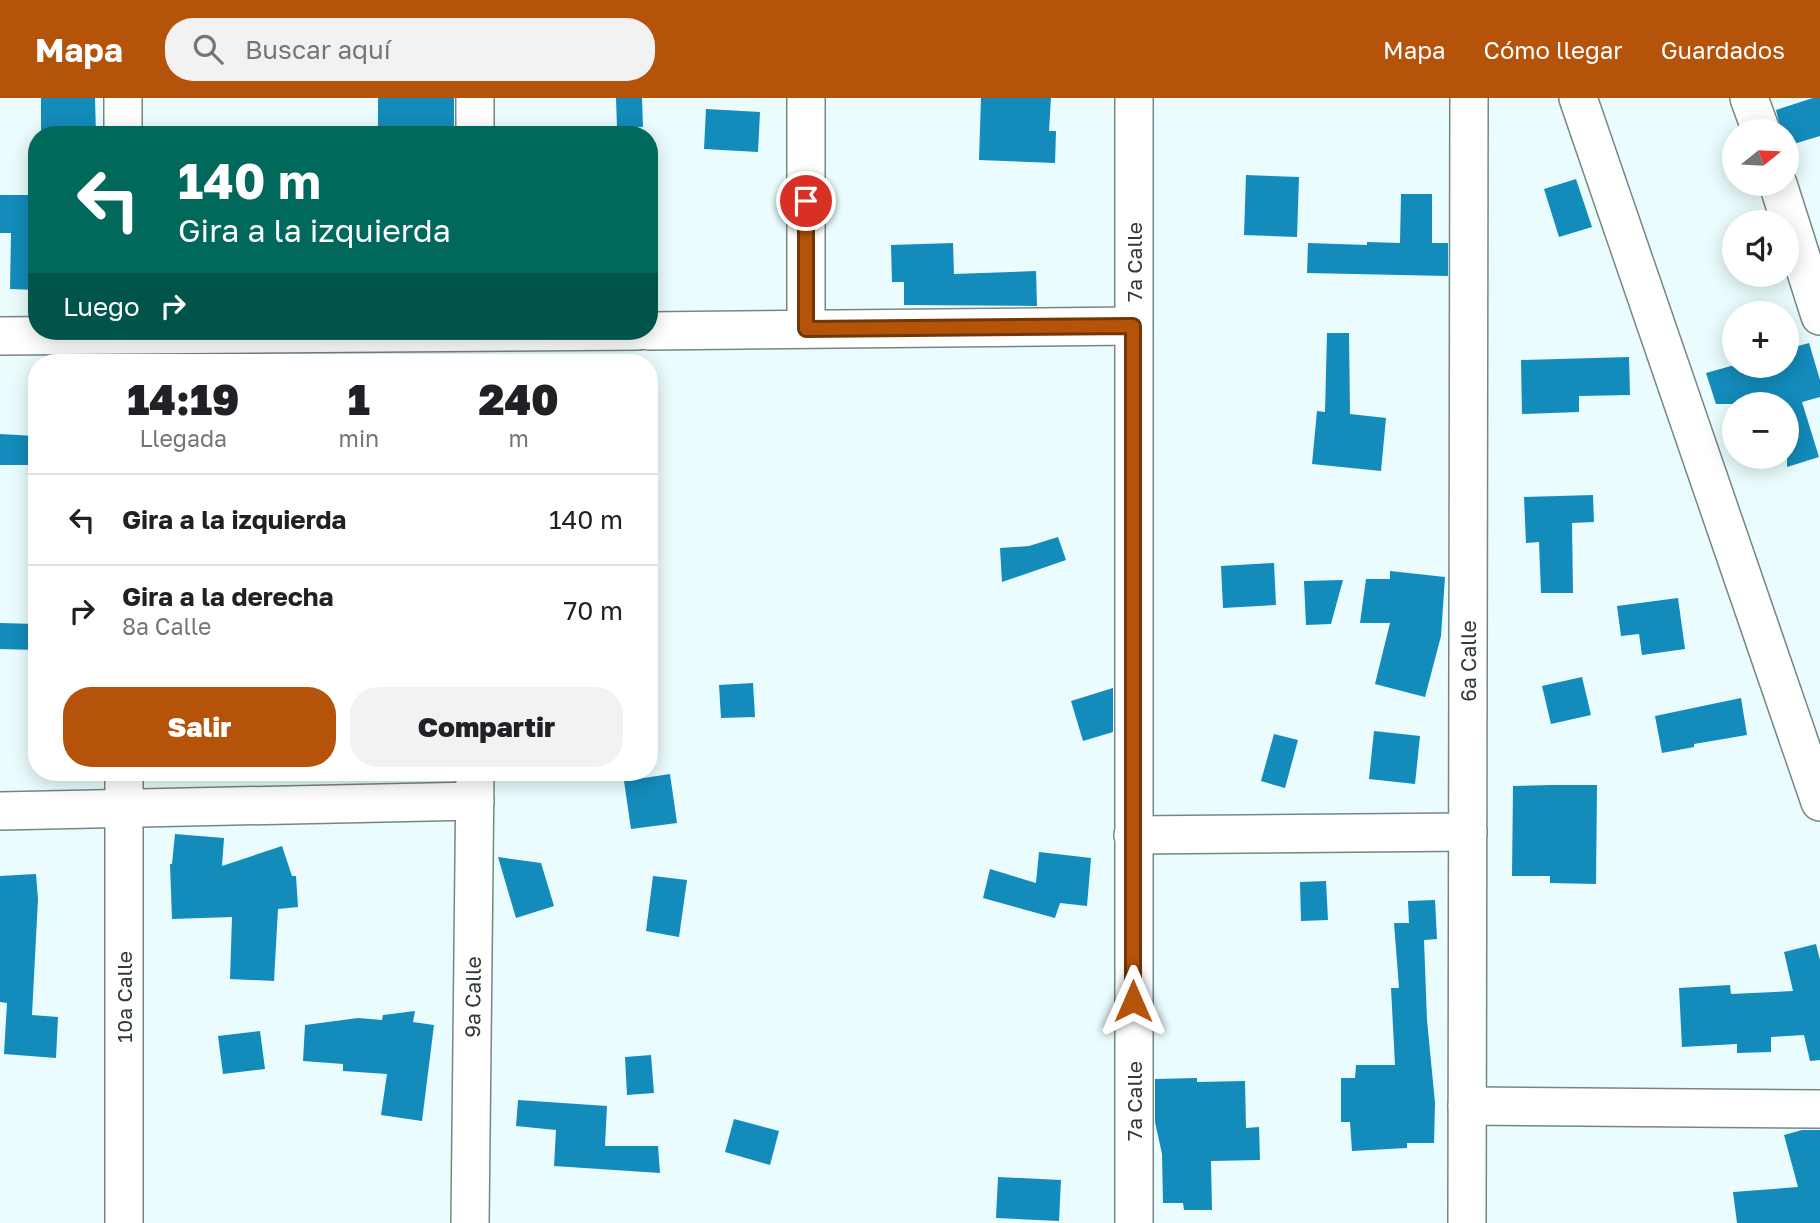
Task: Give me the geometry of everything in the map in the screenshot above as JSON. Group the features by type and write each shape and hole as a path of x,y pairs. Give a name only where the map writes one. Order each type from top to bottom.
{"street":[{"path":"123,98 123,126"},
{"path":"475,98 475,126"},
{"path":"806,98 806,329"},
{"name":"7a Calle","path":"1134,98 1134,1223"},
{"name":"6a Calle","path":"1467,1223 1469,98"},
{"path":"1578,98 1820,802"},
{"path":"1749,98 1756,119"},
{"path":"1781,196 1820,316"},
{"path":"658,331 1133,326"},
{"path":"0,336 28,338"},
{"path":"71,340 124,343 505,340"},
{"name":"10a Calle","path":"124,781 124,1223"},
{"path":"0,811 124,808 475,786"},
{"name":"9a Calle","path":"470,1223 475,786"},
{"path":"1133,835 1468,832"},
{"path":"1467,1107 1820,1109"}],"building":[{"path":"41,98 95,98 96,126 41,126"},
{"path":"378,98 454,98 454,126 378,126"},
{"path":"616,98 642,98 643,126 617,126"},
{"path":"981,98 1051,98 1049,131 1056,131 1055,163 979,160"},
{"path":"1820,98 1820,136 1799,142 1799,119 1778,119 1776,110"},
{"path":"706,109 760,112 758,152 704,149"},
{"path":"1246,175 1299,177 1297,237 1244,235"},
{"path":"1576,179 1592,227 1559,237 1544,189"},
{"path":"1401,194 1432,194 1432,243 1448,243 1448,276 1307,273 1308,243 1400,243"},
{"path":"0,195 28,195 28,290 10,289 11,233 0,233"},
{"path":"953,243 954,274 1036,271 1037,306 904,305 904,282 892,282 891,245"},
{"path":"1327,333 1349,333 1350,414 1386,418 1381,471 1312,464 1317,411 1325,412"},
{"path":"1809,343 1820,380 1820,397 1802,402 1819,457 1799,463 1799,392 1722,392 1722,404 1716,404 1706,373 1722,369 1722,378 1799,378 1799,346"},
{"path":"1629,357 1630,395 1579,396 1579,412 1522,414 1521,360"},
{"path":"0,434 28,436 28,465 0,465"},
{"path":"1593,495 1594,522 1572,523 1573,593 1541,593 1539,542 1526,543 1524,497"},
{"path":"1058,537 1066,560 1002,582 1000,548 1029,546"},
{"path":"1274,563 1276,605 1223,608 1221,566"},
{"path":"1390,571 1445,577 1441,636 1425,697 1375,684 1390,623 1360,623 1366,579 1390,579"},
{"path":"1343,580 1331,624 1306,625 1304,581"},
{"path":"1678,598 1685,649 1642,655 1639,634 1621,636 1617,606"},
{"path":"0,623 28,624 28,650 0,649"},
{"path":"1582,677 1591,715 1551,724 1542,686"},
{"path":"753,683 755,717 721,718 719,685"},
{"path":"1113,688 1113,732 1083,741 1071,701"},
{"path":"1741,698 1747,735 1694,744 1694,747 1662,753 1655,716"},
{"path":"1374,731 1420,736 1415,784 1369,779"},
{"path":"1274,734 1298,740 1285,788 1261,781"},
{"path":"670,774 677,823 631,829 624,781 658,781 658,776"},
{"path":"1597,785 1596,884 1550,883 1550,876 1512,876 1513,786"},
{"path":"175,834 224,838 222,866 282,846 292,876 296,876 298,907 278,909 274,981 230,979 232,917 172,919 170,864"},
{"path":"1039,852 1091,858 1087,906 1060,903 1055,918 983,898 990,869 1036,883"},
{"path":"498,857 541,863 554,906 516,918"},
{"path":"36,874 38,899 32,1015 58,1017 56,1058 4,1054 7,1003 0,1002 0,876"},
{"path":"653,876 687,880 679,937 646,931"},
{"path":"1326,881 1328,920 1301,921 1300,882"},
{"path":"1435,900 1437,939 1424,940 1427,1020 1435,1103 1434,1143 1407,1143 1407,1148 1352,1151 1350,1122 1341,1122 1341,1078 1355,1078 1356,1065 1395,1065 1391,988 1399,988 1394,923 1409,923 1408,901"},
{"path":"1816,944 1820,960 1820,1060 1810,1061 1804,1035 1771,1037 1771,1052 1737,1053 1737,1044 1682,1047 1679,988 1730,985 1731,994 1793,991 1784,952"},
{"path":"415,1011 413,1022 434,1025 422,1121 381,1115 387,1074 343,1071 343,1064 303,1061 305,1025 358,1018 382,1020 383,1015"},
{"path":"260,1031 265,1069 223,1074 218,1036"},
{"path":"651,1055 654,1093 627,1095 625,1057"},
{"path":"1197,1078 1197,1082 1245,1081 1246,1128 1259,1127 1260,1160 1211,1161 1212,1210 1184,1210 1183,1203 1163,1203 1162,1154 1155,1122 1155,1079"},
{"path":"518,1100 607,1106 605,1146 658,1146 660,1173 554,1166 556,1130 516,1126"},
{"path":"734,1119 779,1131 770,1165 725,1152"},
{"path":"1802,1130 1820,1130 1820,1223 1737,1223 1733,1192 1798,1187 1784,1135"},
{"path":"998,1177 1061,1180 1059,1221 996,1218"}],"route":[{"path":"806,201 806,329 1133,326 1133,1001"}]}
